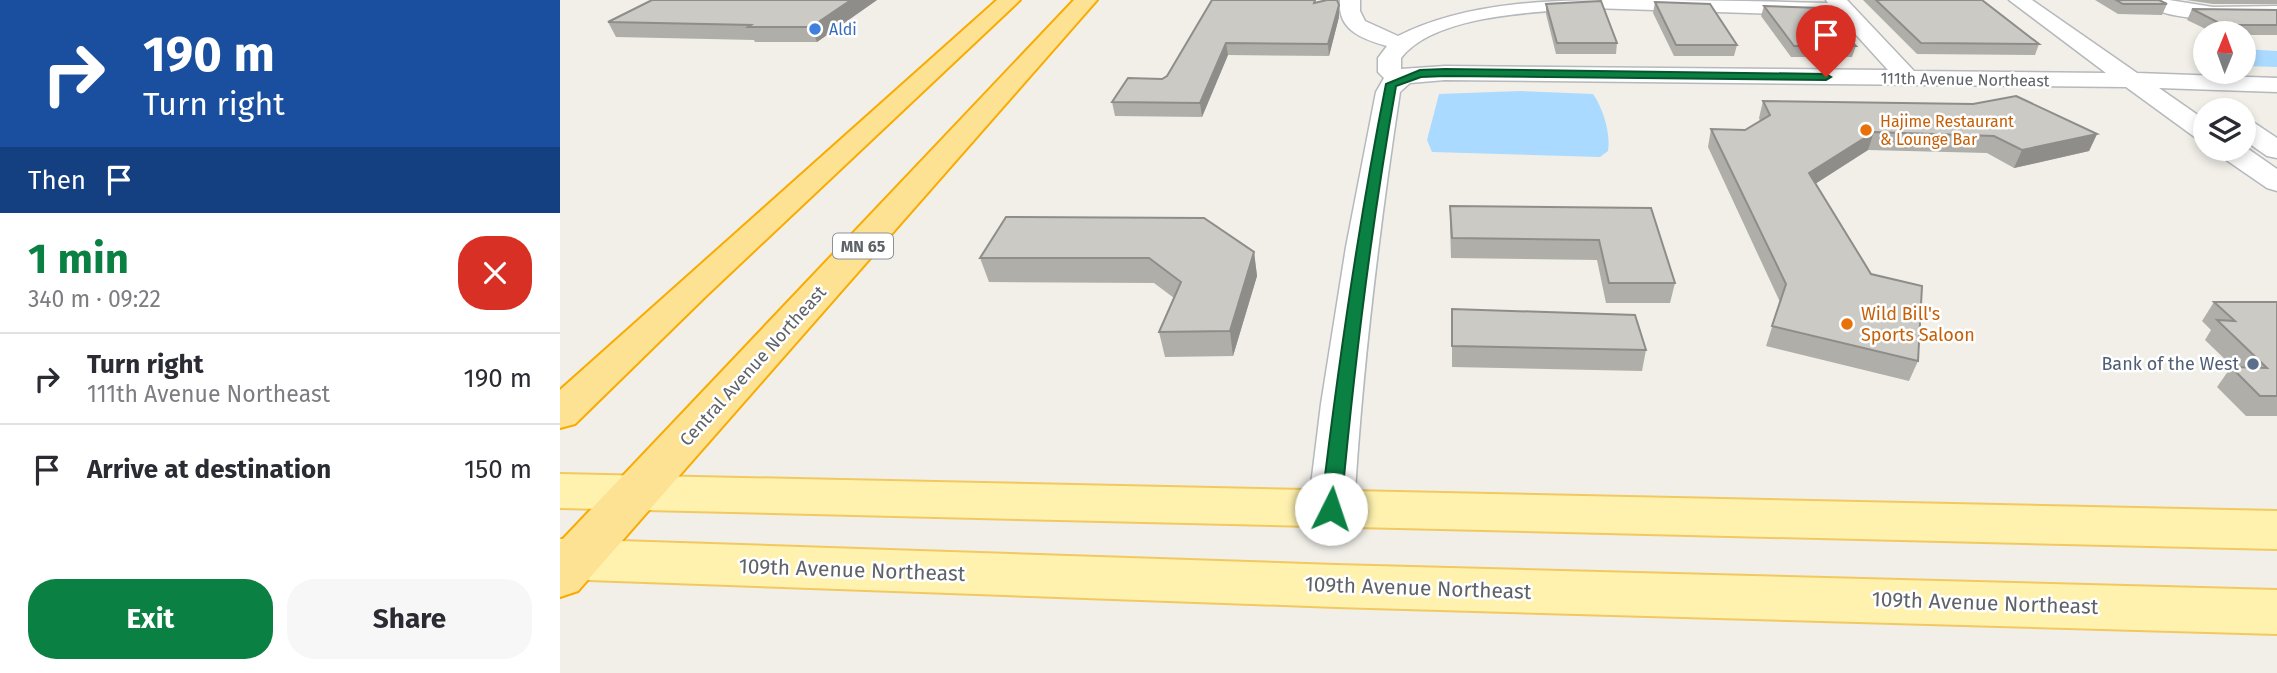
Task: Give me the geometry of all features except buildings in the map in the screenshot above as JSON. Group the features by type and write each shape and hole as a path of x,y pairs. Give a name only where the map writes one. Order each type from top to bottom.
{"highway":[{"path":"560,414 693,288 1009,0"},
{"name":"Central Avenue Northeast","path":"565,565 640,492 1086,0"},
{"path":"560,383 693,288"}],"main road":[{"path":"560,491 2277,530"},
{"name":"109th Avenue Northeast","path":"565,565 2277,612"}],"street":[{"path":"1350,0 1349,13 1358,27 1401,43"},
{"path":"2019,0 2193,123"},
{"path":"2049,0 2198,98"},
{"path":"2152,0 2193,11 2277,12"},
{"path":"1402,78 1390,72 1389,58 1401,43 1430,27 1514,8 1563,4 1840,5 1908,78"},
{"name":"111th Avenue Northeast","path":"1402,78 1445,72 2132,80 2277,85"},
{"path":"1331,509 1345,370 1373,183 1388,92 1391,84 1402,78"},
{"path":"2256,136 2277,150"},
{"path":"2246,161 2277,182"}],"water":[{"path":"2256,50 2277,51 2277,67 2256,66"},
{"path":"1521,91 1593,94 1605,121 1608,151 1600,157 1432,152 1427,140 1439,94"}],"place":[{"name":"Aldi","path":"815,29"},
{"name":"Hajime Restaurant & Lounge Bar","path":"1866,130"},
{"name":"Wild Bill's Sports Saloon","path":"1847,324"},
{"name":"Bank of the West","path":"2253,364"}],"route":[{"path":"1331,509 1348,348 1391,84 1402,78 1445,72 1826,77"}]}
